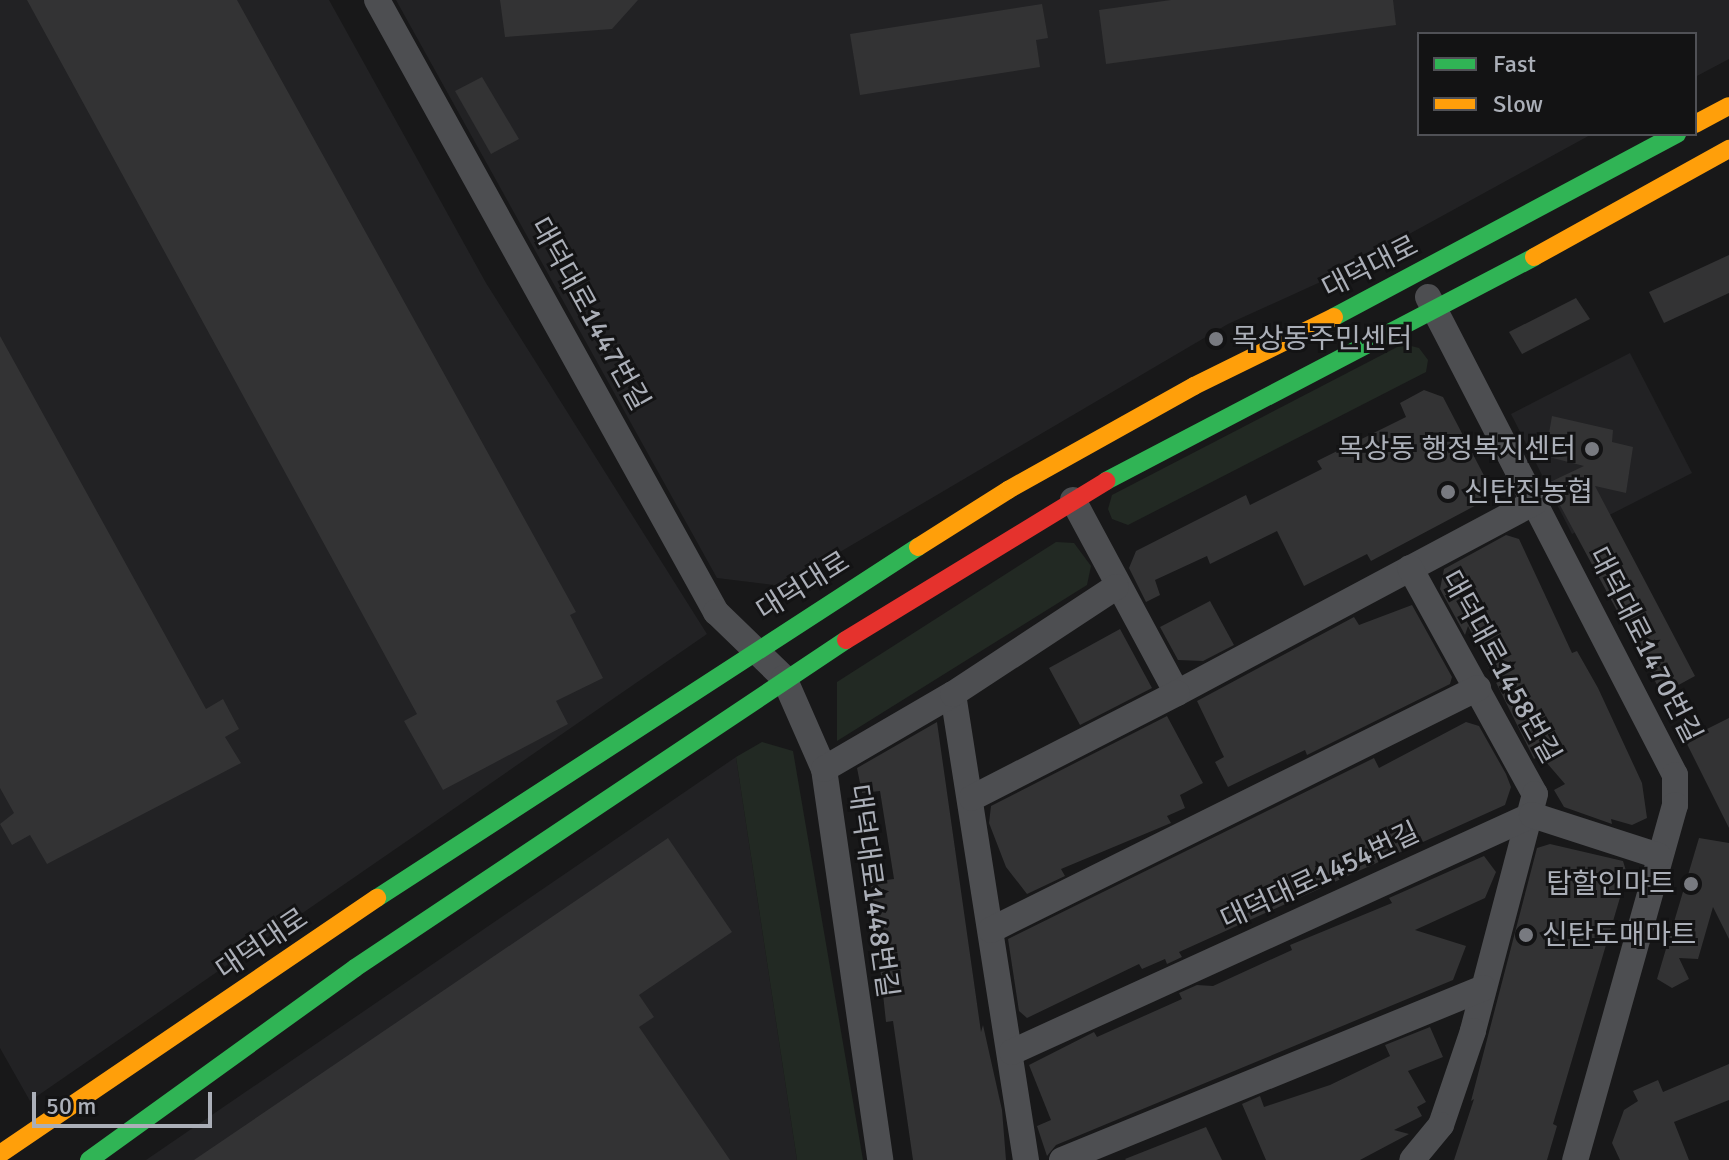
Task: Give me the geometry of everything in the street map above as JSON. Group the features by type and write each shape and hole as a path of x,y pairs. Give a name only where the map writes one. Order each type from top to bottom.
{"main road":[{"path":"1697,123 1729,106"},
{"name":"대덕대로","path":"0,1154 508,809 1008,490 1194,386 1417,276 1673,136"},
{"path":"89,1160 355,968 784,678 1149,455 1435,311 1729,149"}],"street":[{"name":"대덕대로1447번길","path":"377,0 716,612 757,649"},
{"name":"대덕대로1470번길","path":"1417,276 1675,775 1675,805 1575,1160"},
{"path":"972,798 1177,693 1116,587 1073,500"},
{"path":"1410,568 1535,502"},
{"name":"대덕대로1458번길","path":"1177,693 1410,568 1535,794 1532,815 1483,988 1441,1125 1412,1160"},
{"path":"824,769 953,694 1116,587"},
{"name":"대덕대로1448번길","path":"757,649 784,678 824,769 880,1160"},
{"path":"991,930 1478,688"},
{"path":"953,694 1012,1052 1026,1160"},
{"path":"1532,815 1659,856"},
{"name":"대덕대로1454번길","path":"1012,1052 1532,815"},
{"path":"1062,1160 1483,988"}],"shaded area":[{"path":"0,0 329,0 486,283 707,634 30,1101 0,1048"},
{"path":"396,0 1729,0 1729,59 1697,76 1697,32 1417,32 1417,136 1588,136 1327,279 1228,324 782,586 717,578"},
{"path":"1403,344 1419,348 1428,360 1426,372 1128,525 1112,519 1108,509 1112,495"},
{"path":"1630,353 1692,473 1572,534 1511,414"},
{"path":"1056,542 1074,543 1091,566 1087,585 837,741 837,682"},
{"path":"762,742 793,751 863,1160 797,1160 736,757"},
{"path":"736,757 797,1160 146,1160"}],"building":[{"path":"27,0 237,0 576,612 570,615 603,678 556,701 568,724 443,790 404,721 417,714"},
{"path":"500,0 638,0 612,29 505,37"},
{"path":"1171,0 1393,0 1396,25 1106,64 1099,10"},
{"path":"1042,4 1048,38 1036,40 1040,67 860,95 850,34"},
{"path":"482,77 519,139 491,154 455,91"},
{"path":"1729,255 1729,293 1664,323 1649,292"},
{"path":"1576,298 1590,319 1522,354 1509,332"},
{"path":"0,336 206,709 223,699 239,729 225,737 241,763 47,864 30,835 12,845 0,824 14,813 0,788"},
{"path":"1424,390 1443,397 1490,487 1479,492 1484,501 1371,561 1367,554 1304,586 1277,531 1210,564 1207,556 1155,580 1160,595 1146,602 1129,568 1136,551 1246,495 1250,505 1322,469 1317,461 1406,417 1400,403"},
{"path":"1552,416 1613,430 1612,442 1633,447 1626,493 1595,486 1695,676 1662,694 1548,483 1584,466 1545,456"},
{"path":"1506,535 1519,539 1572,653 1577,651 1598,688 1642,783 1647,818 1632,825 1611,819 1612,824 1564,807 1554,790 1565,784 1540,755 1534,759 1468,626 1465,635 1440,589 1444,569"},
{"path":"1210,601 1234,645 1203,661 1178,660 1160,627"},
{"path":"1412,605 1452,677 1450,684 1307,755 1305,750 1228,787 1215,762 1224,757 1197,701 1354,617 1359,625"},
{"path":"1120,629 1152,688 1080,725 1049,668"},
{"path":"1167,716 1203,783 1180,795 1185,808 1167,816 1171,823 1061,869 1065,876 1027,894 1006,867 989,823 991,806"},
{"path":"1729,718 1729,828 1685,740"},
{"path":"937,722 981,1032 983,1025 1002,1110 1006,1160 913,1160 893,1021 886,1022 871,882 894,879 880,791 862,793 857,768"},
{"path":"1466,722 1479,726 1506,774 1511,787 1505,805 1179,952 1182,957 1167,964 1165,959 1142,969 1139,964 1027,1018 1019,1011 1008,939 1374,758 1379,768"},
{"path":"668,838 732,932 639,995 654,1017 639,1027 730,1160 194,1160"},
{"path":"1699,838 1729,843 1729,939 1713,907 1698,959 1679,958 1689,979 1672,988 1657,979"},
{"path":"1550,844 1623,861 1627,874 1553,1124 1557,1126 1547,1160 1454,1160 1474,1099 1471,1101 1537,848"},
{"path":"1484,856 1496,872 1485,898 1415,930 1466,946 1453,980 1056,1145 1047,1156 1037,1126 1051,1120 1029,1065 1094,1032 1097,1037 1182,999 1179,993 1197,985 1213,986 1292,950 1290,945 1392,903 1389,898"},
{"path":"1430,1027 1443,1057 1408,1071 1426,1102 1417,1107 1422,1116 1394,1130 1409,1134 1360,1160 1266,1160 1242,1104 1260,1096 1264,1107 1330,1085 1390,1056 1385,1045"},
{"path":"1729,1064 1729,1100 1674,1122 1689,1160 1620,1160 1612,1143 1624,1110 1638,1101 1633,1091 1658,1080 1663,1092"},
{"path":"1206,1127 1222,1160 1125,1159"}],"traffic: fast":[{"path":"1334,317 1673,136"},
{"path":"1106,481 1534,257"},
{"path":"377,898 918,547"},
{"path":"89,1160 355,968 846,640"}],"traffic: slow":[{"path":"1697,123 1729,106"},
{"path":"1534,257 1729,149"},
{"path":"918,547 1008,490 1194,386 1334,317"},
{"path":"0,1154 377,898"}],"traffic: jam":[{"path":"846,640 1106,481"}],"place":[{"name":"목상동주민센터","path":"1216,339"},
{"name":"목상동 행정복지센터","path":"1592,449"},
{"name":"신탄진농협","path":"1448,492"},
{"name":"탑할인마트","path":"1691,884"},
{"name":"신탄도매마트","path":"1526,935"}]}
